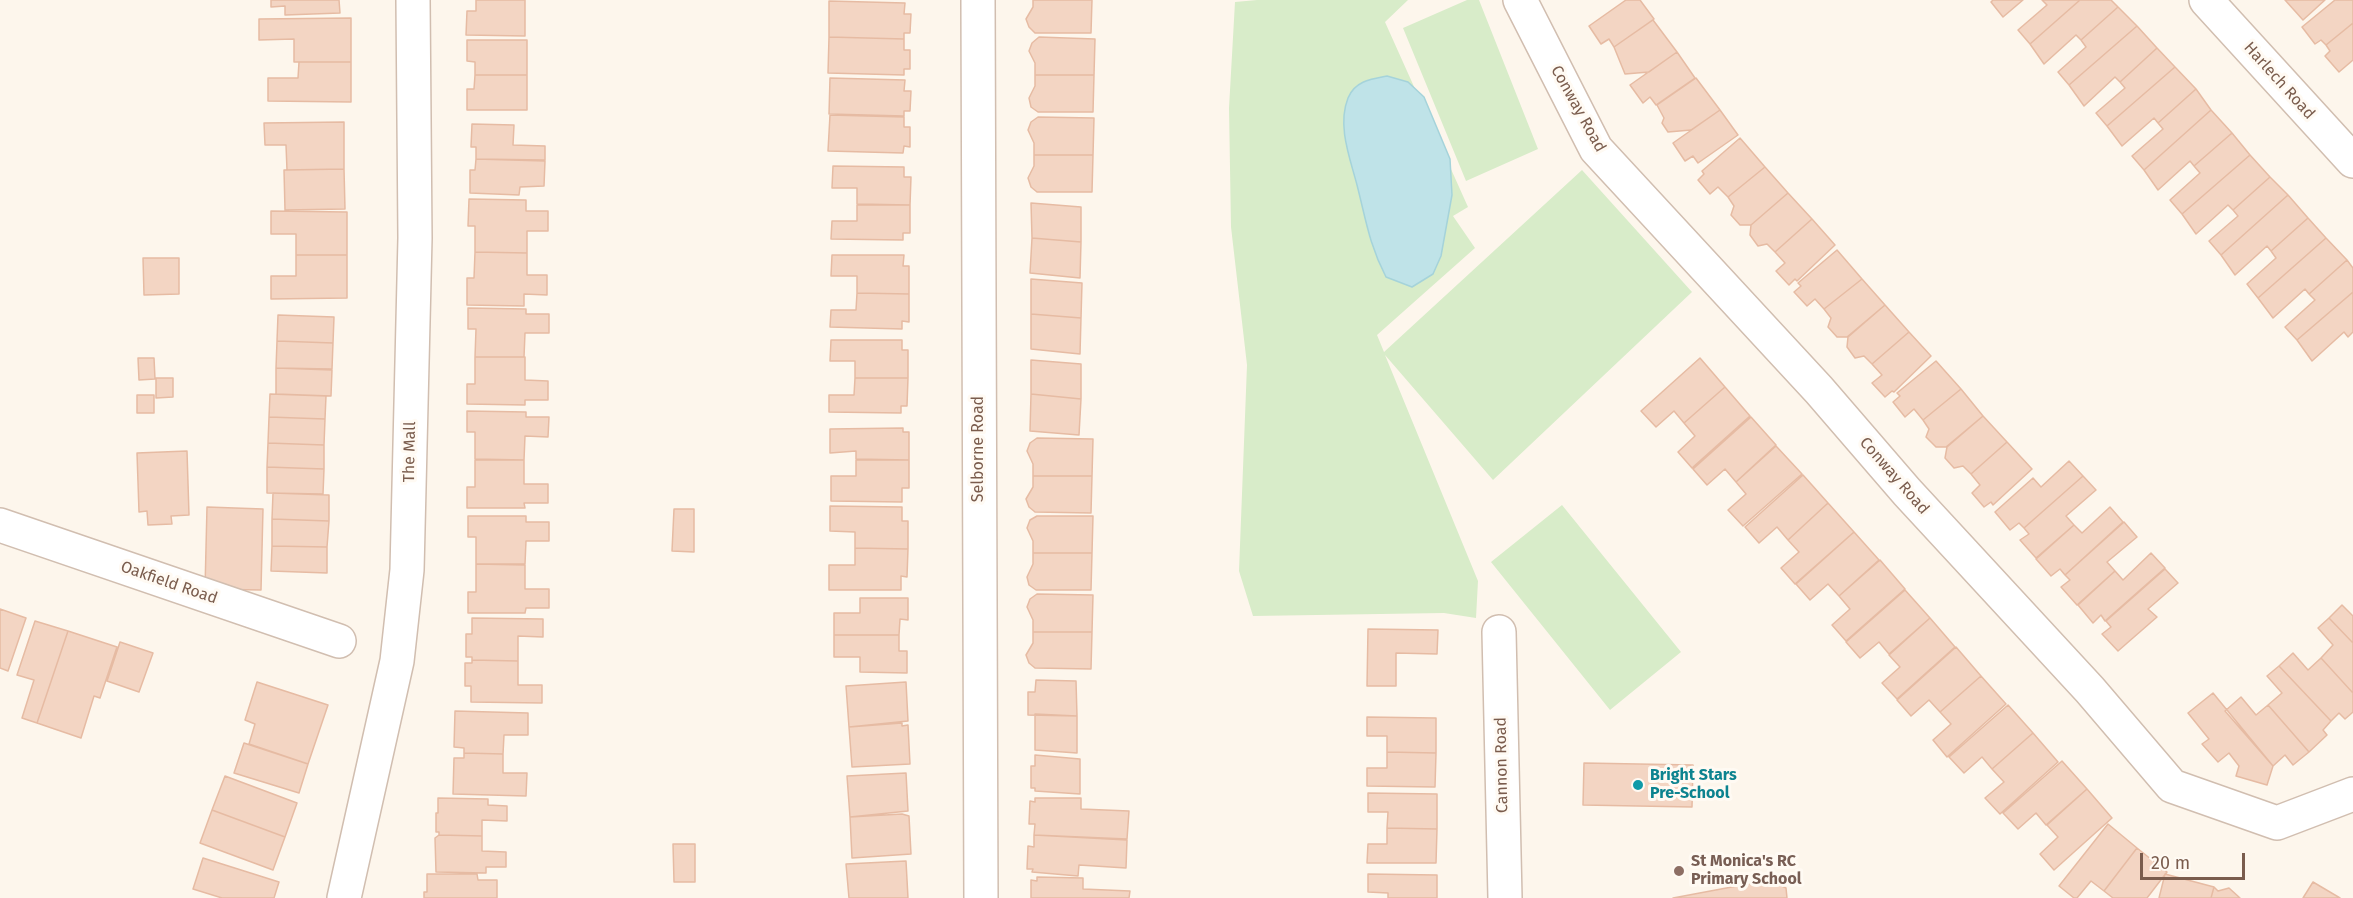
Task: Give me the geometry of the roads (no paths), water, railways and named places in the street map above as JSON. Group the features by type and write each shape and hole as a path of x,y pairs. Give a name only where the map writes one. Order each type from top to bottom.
{"street":[{"name":"The Mall","path":"344,898 397,661 407,570 415,238 413,0"},
{"name":"Selborne Road","path":"978,0 981,898"},
{"name":"Conway Road","path":"1520,0 1596,149 2090,690 2172,786 2277,823 2353,794"},
{"name":"Harlech Road","path":"2206,0 2353,161"},
{"name":"Oakfield Road","path":"0,525 339,641"},
{"name":"Cannon Road","path":"1499,632 1505,898"}],"water":[{"path":"1387,76 1408,82 1424,97 1450,159 1452,195 1441,256 1433,274 1412,287 1386,277 1380,265 1368,232 1344,131 1345,109 1351,92 1359,84"}],"place":[{"name":"Bright Stars Pre-School","path":"1638,785"},
{"name":"St Monica's RC Primary School","path":"1679,871"}]}
